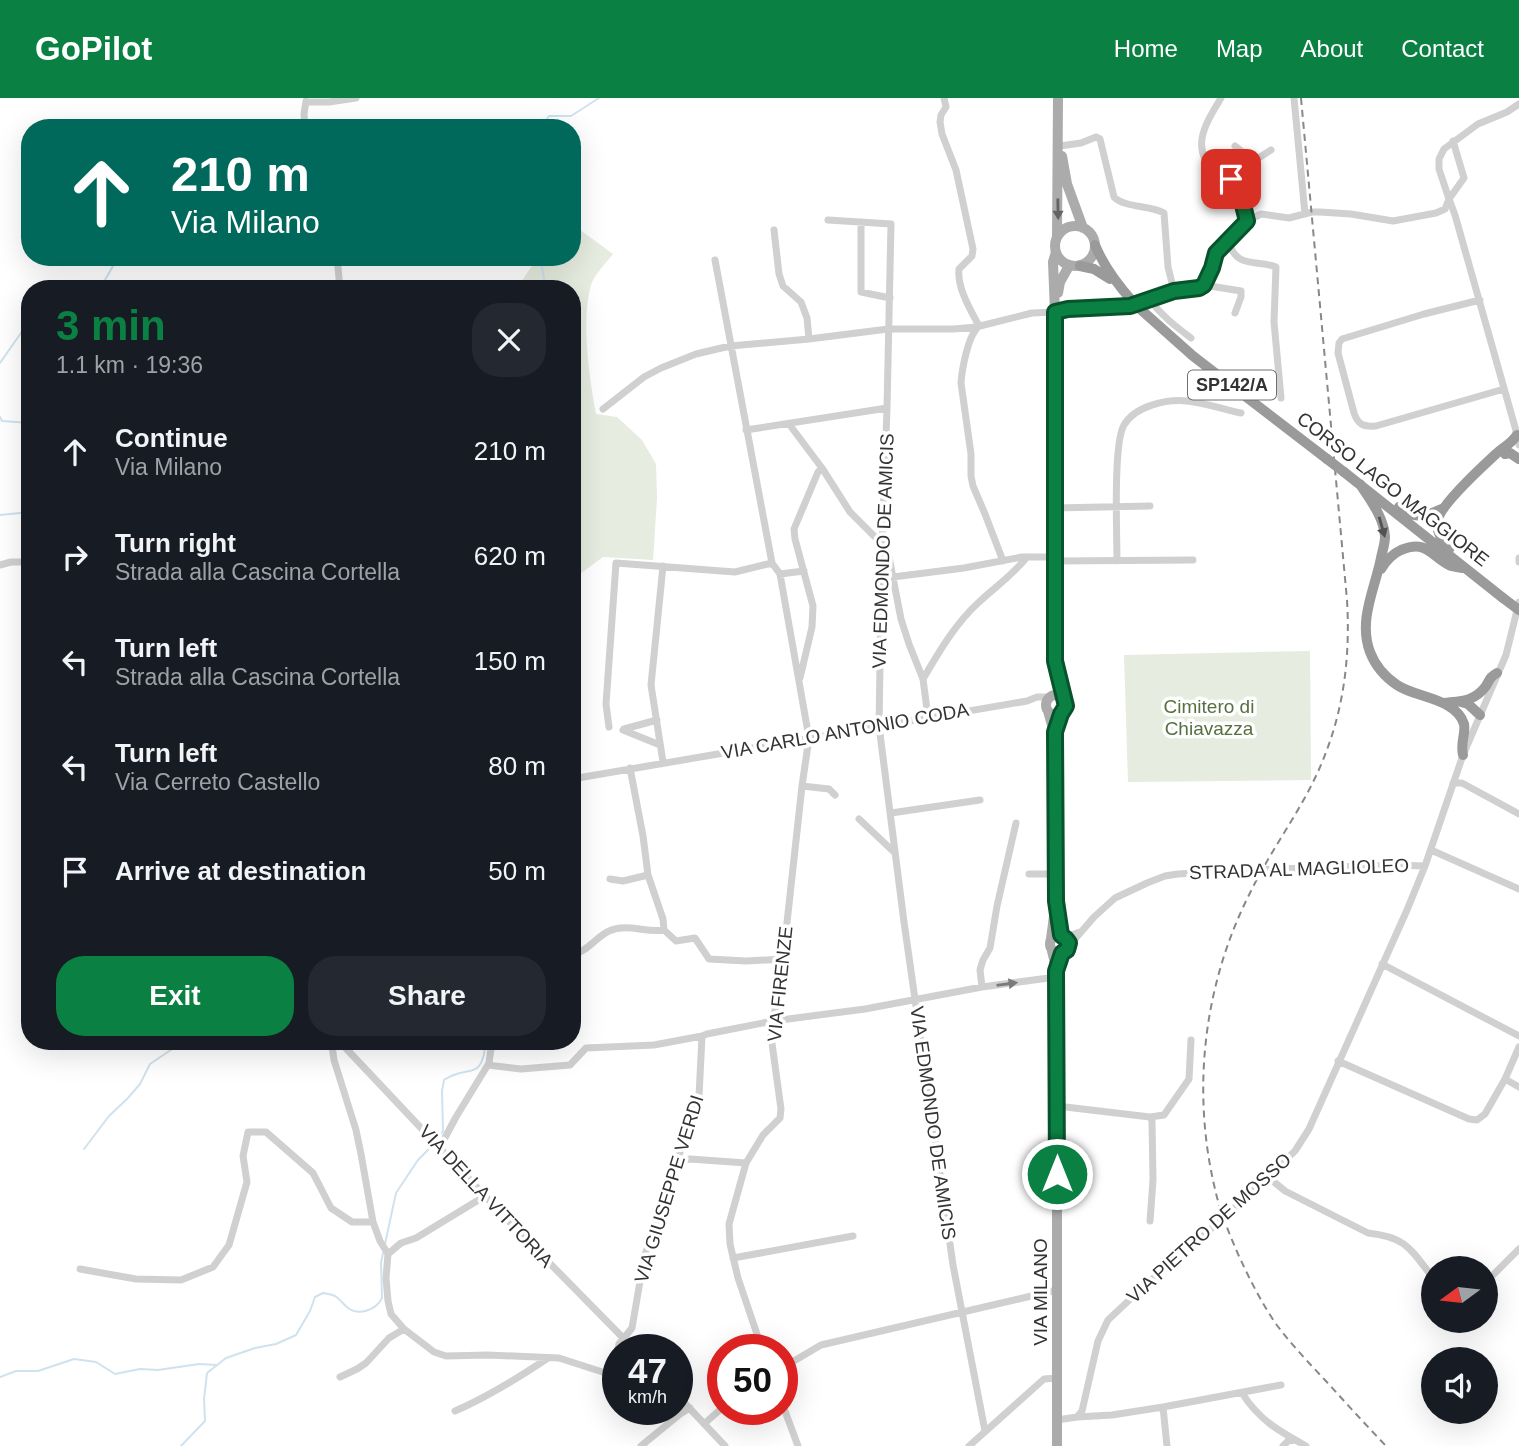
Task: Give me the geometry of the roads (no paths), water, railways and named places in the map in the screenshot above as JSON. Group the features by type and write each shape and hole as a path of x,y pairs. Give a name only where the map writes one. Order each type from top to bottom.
{"highway":[{"name":"CORSO LAGO MAGGIORE","path":"1095,245 1102,262 1118,285 1136,305 1193,356 1519,610"},
{"name":"CORSO LAGO MAGGIORE","path":"1075,266 1094,269 1118,285"},
{"path":"1505,454 1517,442"},
{"path":"1466,569 1455,552 1441,540 1438,519 1444,508 1489,461 1517,442"},
{"path":"1489,461 1510,453 1519,458"},
{"path":"1360,484 1382,523 1385,538 1365,627 1366,640 1374,661 1388,678 1397,685 1444,703 1459,714 1464,725 1461,746 1463,755"},
{"path":"1369,492 1381,494 1413,516 1427,516 1444,508"},
{"path":"1378,574 1385,562 1396,552 1411,547 1431,551 1450,565 1466,569"},
{"path":"1503,598 1519,603"},
{"path":"1444,703 1473,698 1486,686 1491,676 1497,673"},
{"path":"1461,702 1468,704 1480,715"},
{"path":"1459,714 1480,715"}],"main road":[{"path":"1058,98 1055,247 1061,261 1075,266"},
{"path":"1058,132 1067,184 1083,228"},
{"path":"1055,310 1060,282 1075,266 1087,263 1095,245 1091,234 1083,228 1071,226 1057,237"},
{"path":"1056,252 1053,262 1057,697 1047,703 1047,709 1054,715 1061,714"},
{"name":"VIA MILANO","path":"1055,732 1061,714 1066,709 1057,697"},
{"name":"VIA MILANO","path":"1047,709 1055,732 1056,901 1060,944 1056,974 1057,1446"}],"street":[{"path":"304,119 306,100 329,102 356,98"},
{"path":"944,98 946,107 940,122 942,134 956,170 973,249 972,256 959,269 958,278 979,326"},
{"path":"1221,98 1208,117 1202,146 1209,165 1217,174 1237,181 1247,221"},
{"path":"1294,98 1305,214"},
{"path":"1517,442 1480,300 1455,215 1438,169 1444,149 1453,141 1478,124 1519,104"},
{"path":"1060,146 1081,143 1096,137 1100,139 1114,197 1119,202 1164,214 1168,267 1174,291"},
{"path":"1204,285 1216,253 1247,221 1261,214 1289,218 1320,212 1393,221 1445,209 1464,178 1453,141"},
{"path":"1235,146 1252,160"},
{"path":"1234,179 1252,160 1271,150"},
{"path":"828,220 861,222 861,292 890,298"},
{"name":"VIA EDMONDO DE AMICIS","path":"861,222 891,224 879,726 953,1265 985,1431"},
{"path":"775,230 779,274 783,286 801,302 807,318 809,339"},
{"path":"1228,242 1235,255 1248,263 1276,267 1274,322 1281,398"},
{"path":"715,260 772,563 779,574 804,571"},
{"path":"603,409 644,377 661,368 696,354 730,346 888,329 954,329 979,326 1032,313 1134,305 1174,291 1204,285 1241,290 1235,313"},
{"path":"1149,299 1171,323 1191,338"},
{"path":"1480,300 1342,339 1338,353 1354,414 1360,424 1376,426 1504,389"},
{"path":"979,326 972,331 961,383 971,454 972,486 1003,561"},
{"path":"1117,561 1118,448 1124,425 1140,410 1158,403 1186,401 1241,413"},
{"path":"746,430 887,408"},
{"path":"789,424 850,512 882,544 889,557 901,619 923,679 928,717"},
{"path":"799,682 812,627 813,606 794,529 822,468"},
{"path":"1054,508 1150,506"},
{"path":"923,679 963,619 1004,583 1027,557"},
{"path":"893,577 1027,557 1117,561 1193,560"},
{"path":"0,565 21,562"},
{"path":"609,727 606,704 616,563 735,572 772,563"},
{"path":"663,566 651,685 663,762"},
{"name":"VIA FIRENZE","path":"756,1334 733,1258 729,1224 746,1163 763,1135 780,1118 772,1045 773,1021 809,738 779,574"},
{"name":"STRADA AL MAGLIOLEO","path":"1060,944 1081,932 1115,898 1153,880 1178,874 1425,866 1463,755 1516,632 1519,603"},
{"name":"VIA CARLO ANTONIO CODA","path":"581,777 1027,701 1037,697 1057,697"},
{"name":"VIA CARLO ANTONIO CODA","path":"1027,701 1039,703 1047,709"},
{"path":"657,720 623,730 660,745"},
{"path":"630,768 648,875 663,919 664,930 676,941 695,938 709,959 783,959"},
{"path":"1453,783 1462,783 1519,814"},
{"path":"802,786 828,789 835,794"},
{"path":"891,813 980,800"},
{"path":"859,819 896,853"},
{"path":"982,987 983,960 990,948 1016,823"},
{"path":"1431,850 1519,888"},
{"name":"VIA PIETRO DE MOSSO","path":"1077,1417 1084,1406 1098,1341 1108,1320 1268,1177 1303,1140 1425,866"},
{"path":"1029,874 1056,874"},
{"path":"610,879 623,881 648,875"},
{"path":"581,952 609,931 624,927 664,930"},
{"path":"1382,964 1519,1036"},
{"path":"488,1065 520,1069 570,1065 586,1048 654,1045 773,1021 865,1009 1056,974"},
{"name":"VIA GIUSEPPE VERDI","path":"627,1334 632,1328 644,1258 699,1096 702,1037"},
{"path":"1057,1106 1150,1117 1164,1115 1189,1079 1191,1040"},
{"path":"1338,1061 1469,1119 1477,1120 1485,1114 1519,1047"},
{"path":"333,1050 356,1130 373,1222 388,1254 386,1278 391,1314 404,1329 434,1352 446,1356 559,1358 602,1372"},
{"name":"VIA DELLA VITTORIA","path":"348,1050 618,1334"},
{"path":"436,1143 456,1118 488,1065 490,1050"},
{"path":"1505,1079 1519,1087"},
{"path":"1150,1117 1153,1180 1150,1222"},
{"path":"80,1269 136,1279 181,1280 213,1267 229,1244 247,1182 243,1156 248,1132 266,1132 313,1173 331,1208 352,1222 373,1222"},
{"path":"678,1161 690,1159 746,1163"},
{"path":"1268,1177 1285,1191 1368,1233 1382,1234 1405,1243 1421,1263"},
{"path":"388,1254 401,1243 416,1238 485,1196"},
{"path":"733,1258 853,1236"},
{"path":"1498,1270 1519,1249"},
{"path":"798,1359 821,1345 1058,1290"},
{"path":"340,1377 366,1363 389,1338 404,1329"},
{"path":"456,1411 513,1381 549,1358"},
{"path":"969,1446 1044,1379 1057,1378"},
{"path":"1057,1420 1112,1415 1281,1385"},
{"path":"1242,1393 1252,1409 1277,1429 1306,1446"},
{"path":"1163,1407 1167,1446"},
{"path":"693,1411 725,1446"},
{"path":"704,1424 707,1421"},
{"path":"641,1446 663,1425"},
{"path":"790,1425 798,1446"},
{"path":"1283,1446 1288,1441 1296,1440"}],"waterway":[{"path":"547,119 549,116 571,116 599,98"},
{"path":"105,280 113,266"},
{"path":"542,266 544,280"},
{"path":"0,363 21,333"},
{"path":"0,417 2,421 21,422"},
{"path":"0,515 21,513"},
{"path":"84,1149 109,1116 140,1084 150,1064 171,1050"},
{"path":"437,1140 443,1131 444,1080 477,1068 485,1050"},
{"path":"385,1244 396,1193 418,1160 433,1145"},
{"path":"181,1446 205,1421 207,1373 226,1358 276,1344 296,1335 315,1297 323,1293 335,1296 352,1310 362,1312 376,1306 382,1298 383,1253"},
{"path":"0,1377 16,1371 38,1371 74,1359 96,1362 115,1374 140,1369 216,1365"}],"railway":[{"path":"1301,98 1347,600 1345,674 1336,721 1320,767 1251,891 1222,962 1206,1037 1204,1113 1208,1151 1219,1206 1260,1299 1294,1346 1386,1446"}],"park label":[{"name":"Cimitero di Chiavazza","path":"1209,717"}]}
